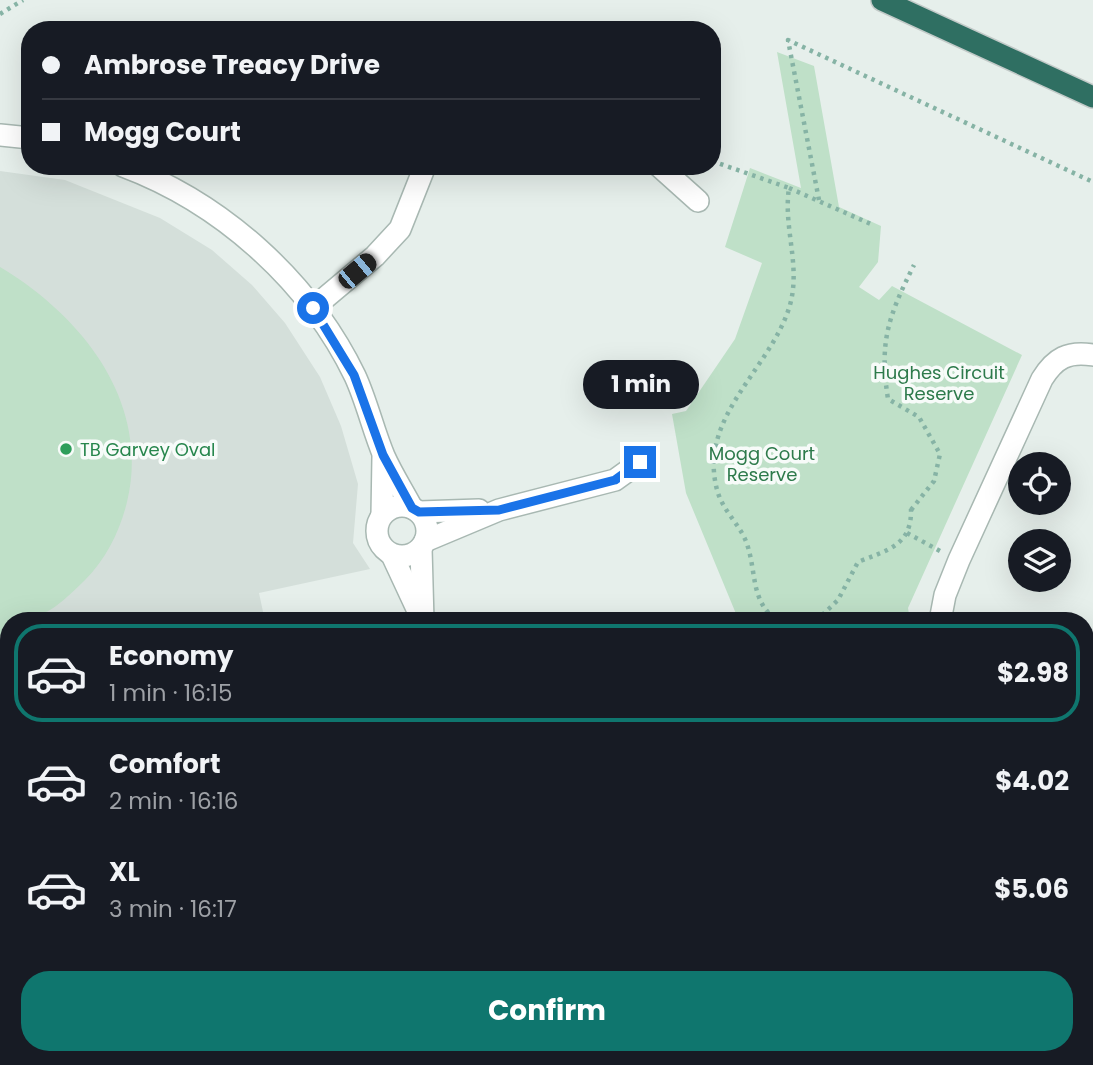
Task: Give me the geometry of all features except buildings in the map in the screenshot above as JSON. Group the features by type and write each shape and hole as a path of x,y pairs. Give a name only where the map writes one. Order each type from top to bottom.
{"highway":[{"path":"882,0 1093,97"}],"street":[{"path":"0,135 21,137"},
{"path":"0,148 21,149"},
{"path":"143,175 168,187 226,223 280,270 313,308 354,375 383,455 415,510 427,525 423,544 423,612"},
{"path":"313,308 375,256 400,229 421,175"},
{"path":"669,175 698,201"},
{"path":"942,612 945,595 959,560 1052,363 1063,356 1076,353 1093,355"},
{"path":"383,455 382,515 376,530 377,538 392,555 419,612"},
{"path":"392,555 408,556 423,544 499,510 615,480 640,462"},
{"path":"382,515 396,506 415,510 499,510"}],"path":[{"path":"0,14 23,0"},
{"path":"819,200 788,40 1093,183"},
{"path":"721,164 819,200 873,225"},
{"path":"769,612 759,601 753,585 747,545 718,493 715,467 719,430 726,413 769,351 789,307 795,273 787,213 789,188"},
{"path":"825,612 838,600 858,562 898,546 907,533 911,509 934,481 940,454 919,417 888,399 883,365 887,325 914,265"},
{"path":"907,533 959,560"}],"shaded area":[{"path":"0,171 65,180 160,218 212,250 252,285 285,323 320,377 341,426 358,484 353,543 370,569 259,593 263,612 0,612"}],"green space":[{"path":"777,52 814,66 839,207 881,226 878,262 859,287 879,300 892,286 1022,355 908,608 909,612 735,612 686,493 672,414 686,411 735,339 762,263 725,247 750,168 801,188"},
{"name":"TB Garvey Oval","path":"0,267 58,310 83,337 103,365 119,397 129,430 132,465 127,502 116,534 99,563 85,580 46,612 0,612"}],"place":[{"name":"TB Garvey Oval","path":"66,449"}],"route":[{"path":"313,308 354,375 379,436 383,455 412,508 419,512 499,510 615,480 640,462"}],"park label":[{"name":"Hughes Circuit Reserve","path":"939,382"},
{"name":"Mogg Court Reserve","path":"762,463"}]}
